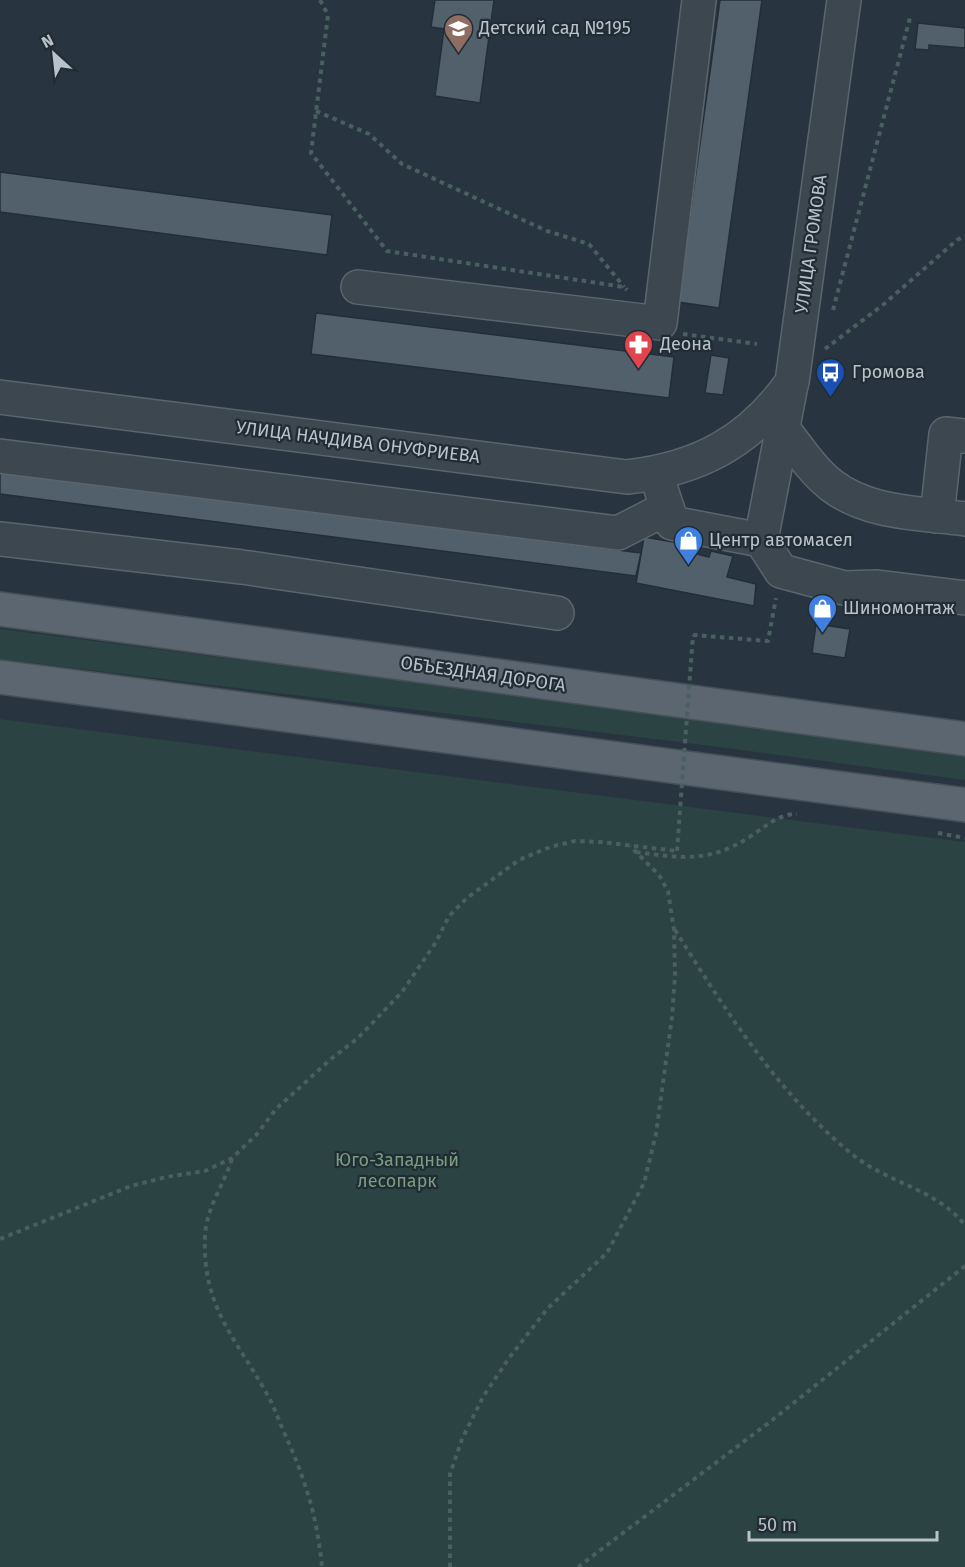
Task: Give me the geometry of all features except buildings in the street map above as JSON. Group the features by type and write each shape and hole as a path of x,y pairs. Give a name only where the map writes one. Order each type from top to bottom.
{"main road":[{"name":"ОБЪЕЗДНАЯ ДОРОГА","path":"0,609 965,739"},
{"path":"0,677 965,805"}],"street":[{"path":"358,287 660,323 699,0"},
{"name":"УЛИЦА ГРОМОВА","path":"761,540 792,382 844,0"},
{"name":"УЛИЦА НАЧДИВА ОНУФРИЕВА","path":"0,397 627,477 656,473 690,464 714,453 746,433 778,401 792,382"},
{"path":"783,429 811,465 830,484 849,497 884,509 951,517 946,434 965,436"},
{"path":"0,456 618,533 667,508"},
{"path":"656,473 672,523 761,540 780,571 844,588 877,587 965,598"},
{"path":"0,539 242,567 557,612"}],"path":[{"path":"320,0 328,15 311,153 387,251 624,287"},
{"path":"831,319 911,14"},
{"path":"316,111 369,134 402,164 547,231 589,243 624,287 673,333 758,344"},
{"path":"825,340 822,351 884,304 957,240 965,236"},
{"path":"0,1239 131,1186 166,1177 205,1171 232,1158 257,1134 276,1109 358,1038 402,992 436,942 449,916 467,898 519,860 550,847 575,841 677,851 693,635 745,638"},
{"path":"635,852 690,858 710,855 748,838 781,817 805,814"},
{"path":"936,832 946,836 965,837"},
{"path":"450,1567 450,1474 462,1439 483,1397 509,1358 548,1308 607,1253 644,1183 656,1134 666,1072 675,976 674,930 668,891 660,875 629,846"},
{"path":"674,930 738,1027 789,1095 854,1156 942,1202 965,1225"},
{"path":"232,1158 217,1192 205,1233 205,1267 213,1300 226,1329 267,1395 298,1463 312,1504 322,1567"},
{"path":"578,1567 771,1421 965,1266"}],"green space":[{"path":"0,629 965,753 965,780 704,745 0,659"},
{"name":"Юго-Западный лесопарк","path":"0,719 965,842 965,1567 0,1567"}],"place":[{"name":"Детский сад №195","path":"458,54"},
{"name":"Деона","path":"639,370"},
{"name":"Громова","path":"831,398"},
{"name":"Центр автомасел","path":"688,566"},
{"name":"Шиномонтаж","path":"822,634"}]}
